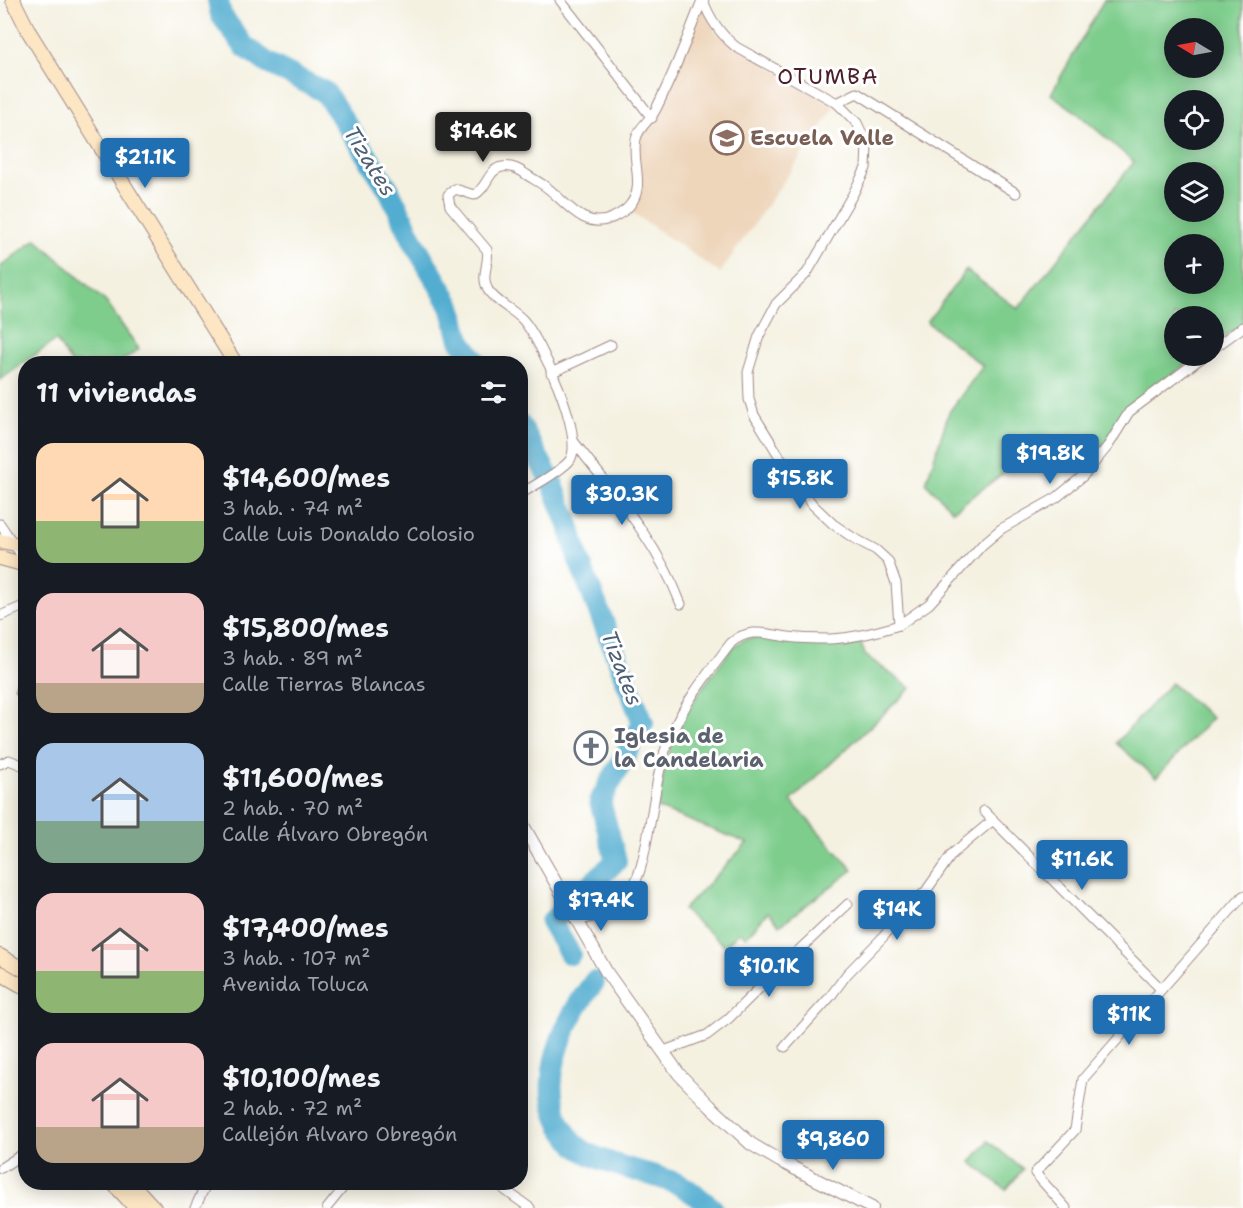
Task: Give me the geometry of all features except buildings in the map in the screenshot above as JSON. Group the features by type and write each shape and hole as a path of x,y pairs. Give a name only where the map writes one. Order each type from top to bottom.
{"main road":[{"path":"13,0 29,32 232,356"},
{"path":"0,558 18,562"},
{"path":"0,957 18,967"},
{"path":"0,973 18,983"},
{"path":"119,1190 136,1208"},
{"path":"137,1190 154,1208"}],"street":[{"path":"560,0 652,118"},
{"path":"528,489 559,470 571,459 574,442 572,426 533,333 521,317 495,298 488,289 484,275 488,259 487,250 450,206 448,195 452,190 458,189 474,195 483,189 490,175 497,168 512,167 542,184 583,218 595,221 608,219 630,207 636,198 638,187 636,140 641,128 652,118 677,67 703,0"},
{"path":"703,0 718,30 736,47 837,103 857,123 865,136 868,153 866,168 853,194 807,273 776,304 759,336 748,372 749,399 754,416 794,480 813,505 842,531 876,550 888,561 896,583 899,624"},
{"path":"837,103 857,93 1016,193"},
{"path":"1224,341 1243,327"},
{"path":"551,373 611,345"},
{"path":"578,920 607,912 623,900 635,884 642,865 660,771 670,737 696,689 731,643 744,634 752,632 801,638 834,639 861,635 899,624 929,604 982,545 1001,528 1056,498 1083,476 1108,446 1129,412 1191,366"},
{"path":"574,442 655,549 681,604"},
{"path":"0,524 13,543"},
{"path":"0,616 18,608"},
{"path":"0,764 9,760 18,764"},
{"path":"984,811 1161,989"},
{"path":"785,1047 831,997 847,974 884,936 900,915 926,891 952,854 993,820"},
{"path":"528,834 607,973 679,1074 751,1144 872,1208"},
{"path":"1066,1208 1035,1173 1075,1130 1083,1078 1243,896"},
{"path":"664,1051 707,1035 729,1019 848,904"},
{"path":"1,1168 18,1157"},
{"path":"195,1208 203,1190"},
{"path":"327,1208 342,1190"},
{"path":"506,1190 530,1208"}],"shaded area":[{"name":"Escuela Valle","path":"703,4 716,32 835,107 720,273 630,211 638,198 638,146 642,130"}],"green space":[{"path":"1104,0 1243,0 1243,323 1224,337 1224,306 1164,306 1164,366 1185,366 1126,410 1105,444 1080,474 1049,451 1009,469 953,511 926,483 949,412 983,366 927,322 966,270 1018,309 1134,162 1076,112 1051,94"},
{"path":"36,239 106,302 139,349 129,356 66,356 56,340 34,356 18,356 18,367 0,380 0,267"},
{"path":"758,637 816,644 860,640 865,655 911,688 791,801 853,870 780,925 768,912 746,937 739,932 725,946 683,910 747,843 657,808 673,738 699,692 733,647 745,639"},
{"path":"1171,683 1212,718 1156,778 1116,743"},
{"path":"988,1141 1023,1169 1006,1190 971,1162"}],"waterway":[{"name":"Tizates","path":"218,0 221,15 244,46 269,64 325,92 388,188 416,246 451,306 460,340 472,356"},
{"name":"Tizates","path":"528,440 552,483 568,522 578,558 643,723 600,801 616,861 551,922 570,954"},
{"name":"Tizates","path":"594,982 572,1015 556,1054 552,1074 552,1093 555,1112 564,1130 574,1143 587,1153 678,1184 712,1208"}],"place":[{"name":"Escuela Valle","path":"727,138"},
{"name":"Iglesia de la Candelaria","path":"591,748"}],"district":[{"name":"OTUMBA","path":"828,76"}]}
